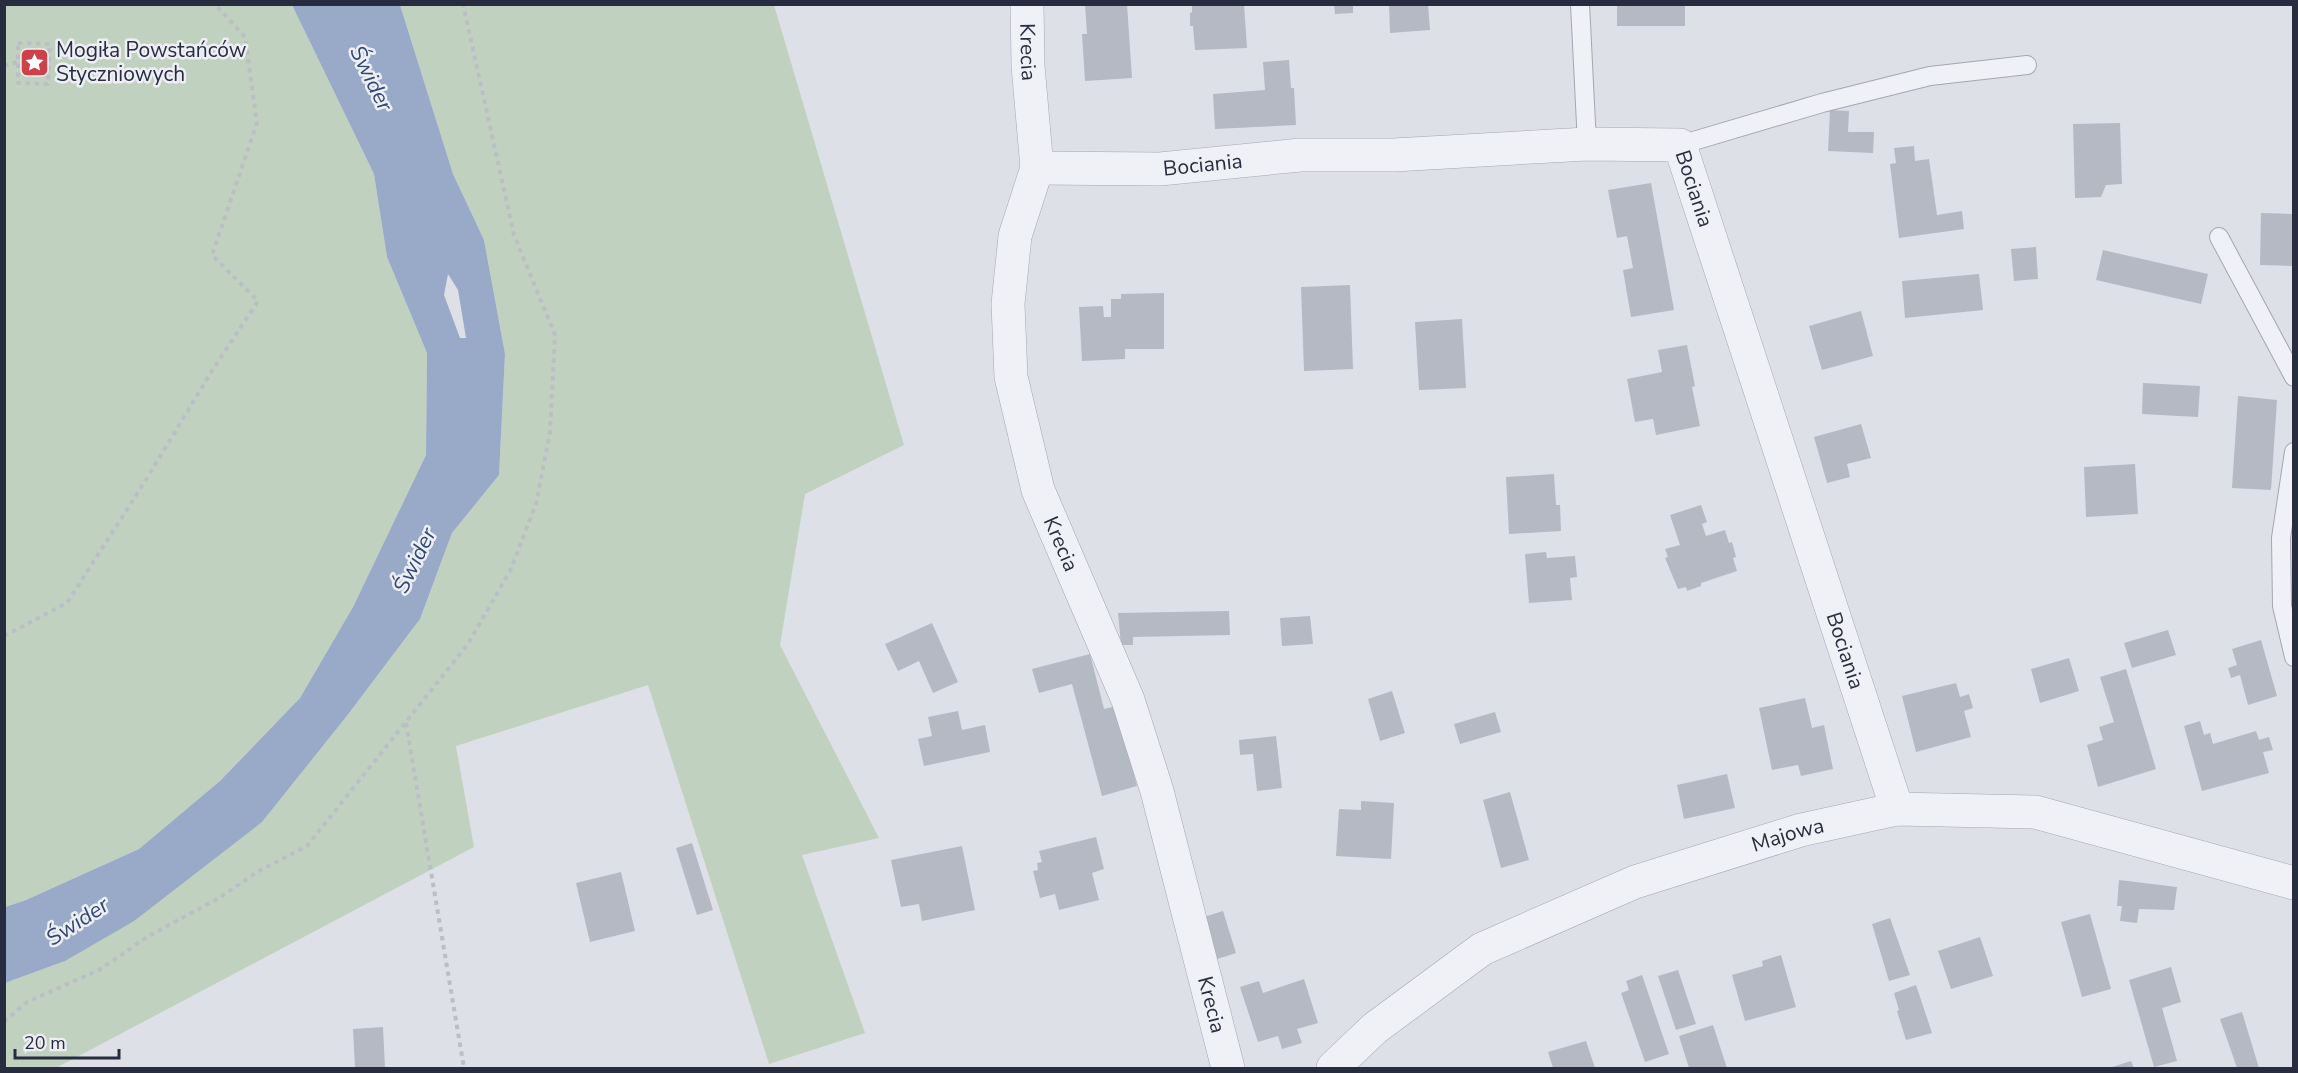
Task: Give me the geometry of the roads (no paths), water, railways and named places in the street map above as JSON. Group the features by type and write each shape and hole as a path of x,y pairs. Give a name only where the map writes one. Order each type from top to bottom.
{"street":[{"name":"Krecia","path":"1027,4 1028,66 1037,168 1015,236 1008,304 1011,377 1038,490 1128,700 1157,791 1227,1068"},
{"name":"Bociania","path":"1037,168 1160,169 1300,155 1394,155 1587,144 1680,145 1896,809"},
{"name":"Majowa","path":"1333,1068 1375,1028 1482,949 1635,882 1801,830 1896,809 2035,812 2294,883"}],"lane":[{"path":"1580,4 1587,144"},
{"path":"1680,145 1822,103 1930,76 2027,65"},
{"path":"2219,237 2294,377"},
{"path":"2294,452 2281,538 2282,606 2294,657"}],"water":[{"name":"Świder","path":"292,5 400,5 453,174 484,240 505,354 499,475 452,533 420,619 262,822 134,921 65,961 5,983 5,907 26,900 139,849 220,781 300,698 353,607 426,455 427,353 387,257 374,174","holes":["448,274 458,290 466,338 460,338 444,295"]}],"place":[{"name":"Mogiła Powstańców Styczniowych","path":"35,62"}]}
